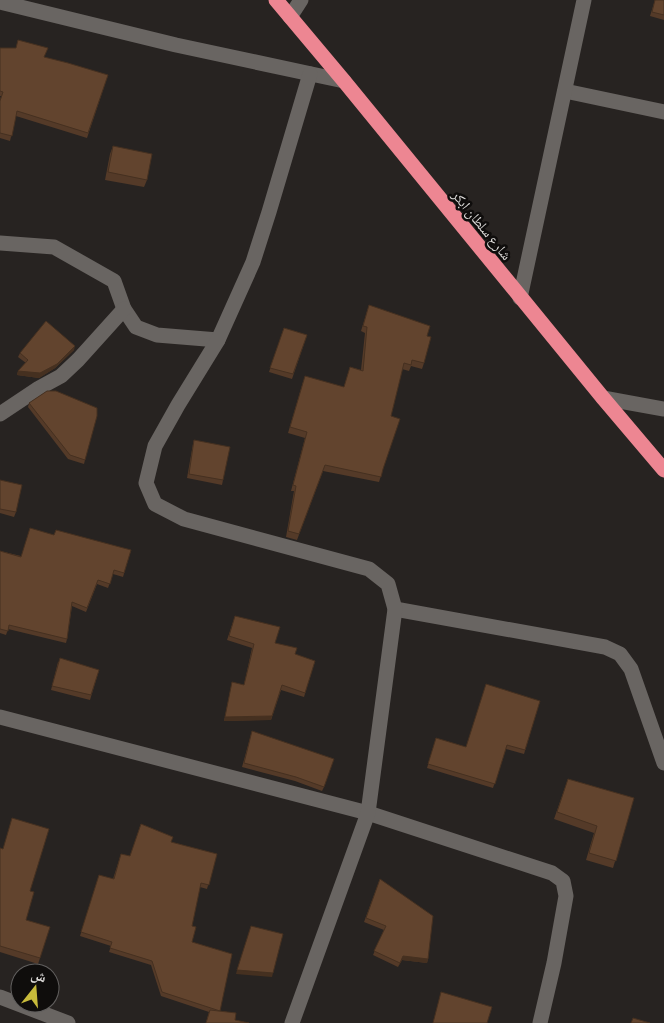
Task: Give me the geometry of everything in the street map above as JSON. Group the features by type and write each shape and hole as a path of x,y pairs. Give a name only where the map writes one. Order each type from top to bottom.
{"highway":[{"name":"شارع سلطان ابكر","path":"276,0 520,298 664,470"}],"street":[{"path":"290,17 301,0"},
{"path":"520,298 584,0"},
{"path":"0,2 176,45 344,81"},
{"path":"292,1023 368,812 395,609 388,584 369,569 184,519 155,504 146,483 155,446 218,340 253,262 310,74"},
{"path":"565,91 664,112"},
{"path":"0,246 54,247 114,281 124,309 136,327 157,335 218,340"},
{"path":"0,414 60,376 78,360 124,309"},
{"path":"603,398 664,409"},
{"path":"395,609 605,646 620,654 631,669 664,763"},
{"path":"0,717 368,812 552,873 562,881 566,896 554,963 540,1023"},
{"path":"0,997 68,1023"}],"building":[{"path":"655,0 664,0 664,15 652,12"},
{"path":"18,40 48,48 44,57 108,75 88,133 17,111 12,136 0,133 0,101 3,92 0,91 0,48 16,48"},
{"path":"113,146 152,154 147,180 108,172"},
{"path":"369,305 430,326 427,336 431,337 424,363 412,360 411,365 404,363 391,416 400,419 381,477 325,465 299,534 288,531 296,486 293,485 307,432 290,427 305,376 344,387 350,367 363,371 367,327 363,326"},
{"path":"46,321 75,346 57,364 40,373 18,371 28,360 20,353"},
{"path":"284,328 307,335 293,374 270,368"},
{"path":"47,391 56,391 97,408 97,416 85,460 70,455 29,403"},
{"path":"194,440 230,447 223,480 189,474"},
{"path":"0,480 22,485 16,512 0,509"},
{"path":"30,528 54,535 56,530 131,550 124,573 114,570 110,584 98,580 87,608 72,602 67,639 9,625 8,631 0,629 0,551 21,557"},
{"path":"235,616 280,627 275,643 297,648 295,654 315,661 305,693 282,685 272,716 225,717 232,682 244,685 254,644 229,636"},
{"path":"60,658 99,670 91,695 52,686"},
{"path":"486,684 540,701 525,750 507,745 495,784 428,764 436,738 466,747"},
{"path":"252,731 334,759 324,787 296,777 244,763"},
{"path":"568,779 634,798 616,861 589,853 597,826 557,812"},
{"path":"12,818 49,829 30,891 34,892 26,920 50,927 40,958 0,946 0,848 3,849"},
{"path":"141,824 173,837 171,842 217,854 209,885 201,883 192,926 196,927 192,942 232,954 220,1011 162,992 152,961 110,948 112,942 81,932 99,875 114,879 121,854 130,856"},
{"path":"380,879 433,916 428,959 403,956 400,963 374,951 386,926 366,918"},
{"path":"251,926 283,934 273,973 237,970"},
{"path":"441,992 492,1007 487,1023 433,1023"},
{"path":"210,1010 236,1013 235,1020 249,1023 206,1023"},
{"path":"633,1018 650,1023 631,1023"}]}
